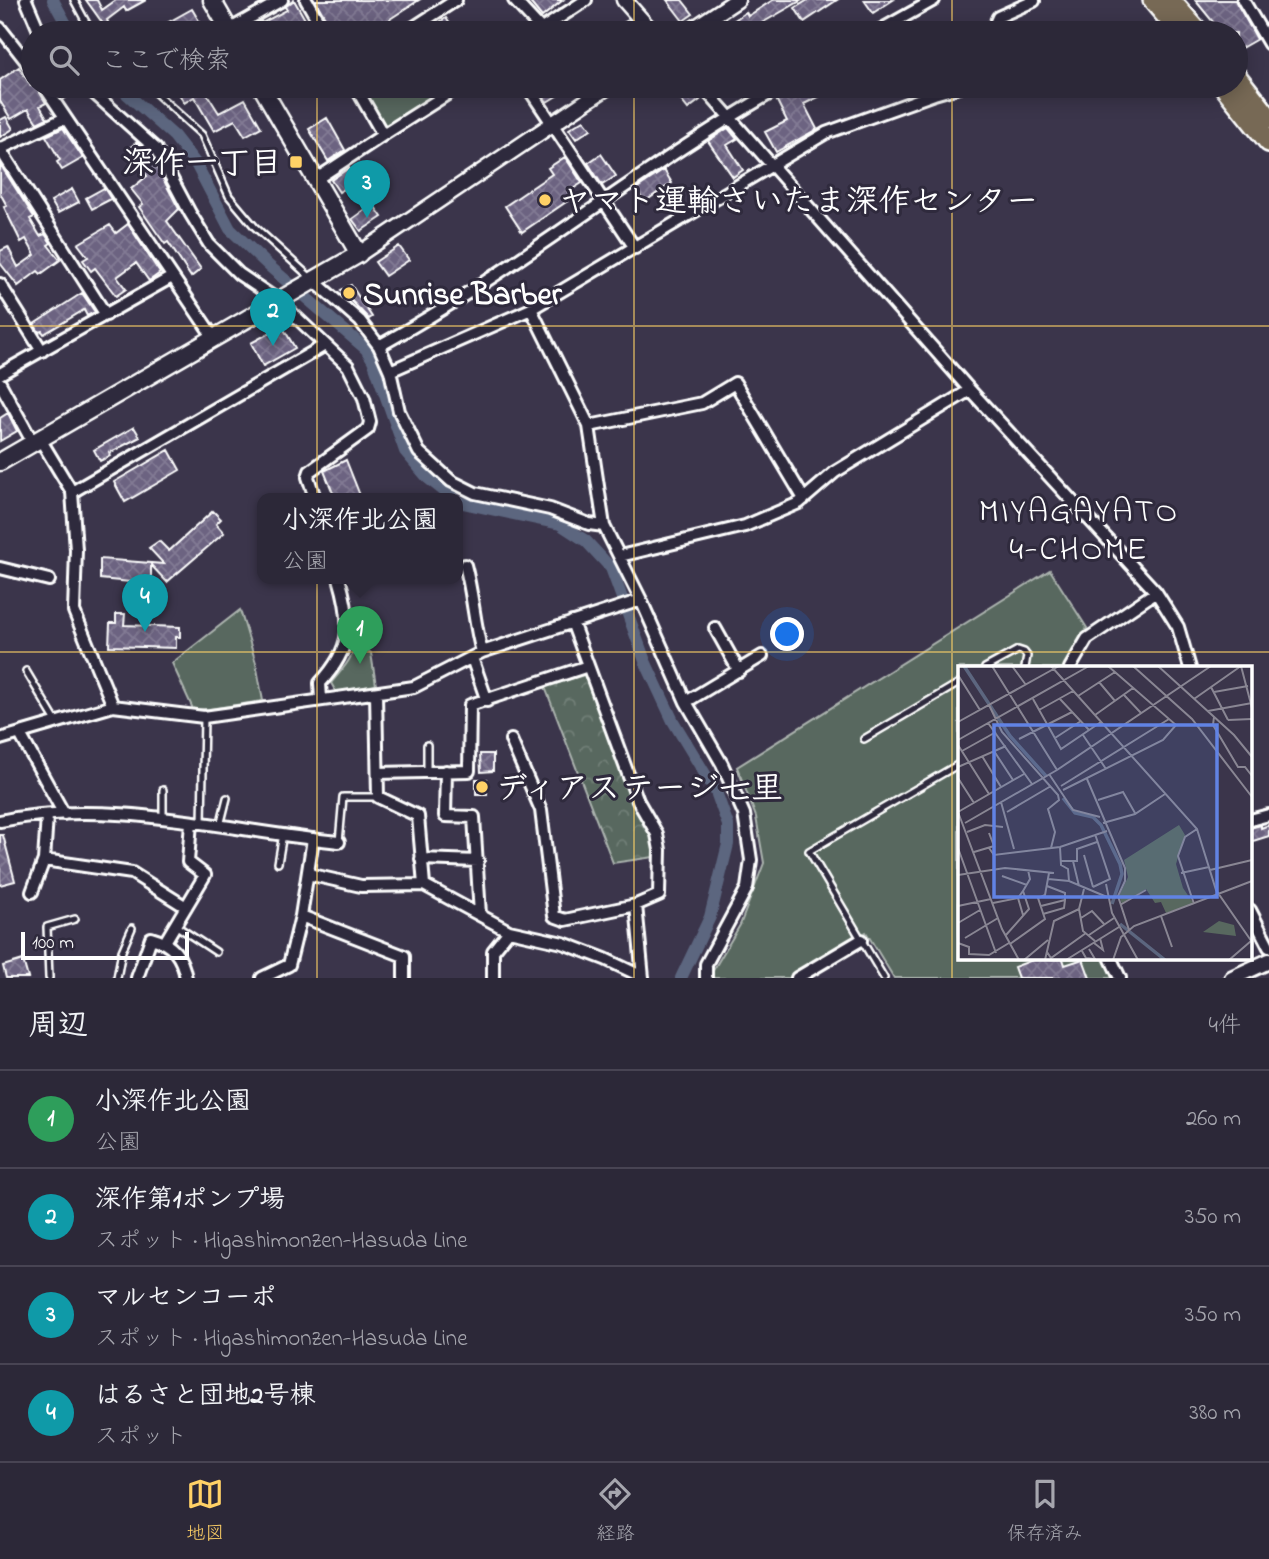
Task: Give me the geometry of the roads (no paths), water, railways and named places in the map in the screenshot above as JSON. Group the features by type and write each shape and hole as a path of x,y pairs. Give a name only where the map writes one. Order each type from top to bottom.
{"highway":[{"path":"1153,0 1171,21"},
{"path":"1170,0 1188,21"},
{"path":"1248,91 1269,118"},
{"path":"1234,98 1269,142"}],"main road":[{"path":"212,0 222,21"},
{"path":"0,462 359,254 268,98"}],"street":[{"path":"26,0 35,21"},
{"path":"247,21 282,0"},
{"path":"306,0 318,21"},
{"path":"431,21 456,0"},
{"path":"514,0 530,21"},
{"path":"553,21 586,0"},
{"path":"624,0 642,21"},
{"path":"705,21 737,0"},
{"path":"896,21 934,0"},
{"path":"996,21 998,17 1034,1 1032,0"},
{"path":"1243,0 1269,44"},
{"path":"0,28 21,54"},
{"path":"0,47 11,41"},
{"path":"52,98 214,338"},
{"path":"99,98 156,149 209,244 239,274 285,298 325,345 348,366 364,398 370,422 368,429 310,471 308,477 313,493"},
{"path":"362,98 383,135"},
{"path":"315,180 439,98"},
{"path":"535,98 635,248"},
{"path":"359,254 591,98"},
{"path":"713,98 970,390 1156,592 1178,627 1189,666"},
{"path":"379,346 496,274 603,200 762,98"},
{"path":"390,371 531,309 827,133 923,98"},
{"path":"65,118 0,149 106,315"},
{"path":"0,374 172,277"},
{"path":"311,282 360,321 379,346 390,371 399,411 419,453 451,481 475,493 550,509 589,524 604,526"},
{"path":"0,284 42,351"},
{"path":"531,309 589,426 604,526 685,702 723,764 744,814 751,860 747,888 706,964 706,978"},
{"path":"72,492 325,345"},
{"path":"0,383 72,492 76,550 74,611 113,706"},
{"path":"589,426 702,403 735,383 804,499"},
{"path":"620,556 746,526 804,499 835,472 970,390"},
{"path":"465,565 472,591 477,655 487,701"},
{"path":"0,568 49,580"},
{"path":"321,699 320,683 335,667 348,637 348,608 341,584"},
{"path":"1071,666 1087,639 1156,592"},
{"path":"0,739 113,706 204,717 414,687 477,655 638,601"},
{"path":"510,740 541,810 554,916 565,920 636,905 659,895 660,850 657,834 638,802 572,622"},
{"path":"715,628 739,671"},
{"path":"685,702 762,656"},
{"path":"378,772 470,771 470,705 588,666"},
{"path":"376,693 378,797 418,816 424,885"},
{"path":"20,734 64,814"},
{"path":"446,771 445,816 474,817 480,915"},
{"path":"0,821 64,814 163,819 339,842"},
{"path":"1252,819 1269,815"},
{"path":"32,892 44,860 47,816"},
{"path":"165,942 205,875 188,862 196,823"},
{"path":"262,978 289,965 301,916 313,839"},
{"path":"421,859 478,861"},
{"path":"44,860 132,873 186,907"},
{"path":"308,874 361,886 424,885 509,931 563,943 606,959 643,978"},
{"path":"636,905 643,978"},
{"path":"1252,914 1269,947"},
{"path":"301,916 404,956 404,978"},
{"path":"563,943 565,920"},
{"path":"493,978 493,951 509,931"},
{"path":"137,978 151,938 165,942 183,961 186,978"},
{"path":"797,978 862,940"},
{"path":"1111,960 1120,978"},
{"path":"1232,978 1269,961"}],"lane":[{"path":"74,0 85,21"},
{"path":"161,98 202,135 229,196 255,227 311,282"},
{"path":"989,666 1018,650 1027,656 1025,666"},
{"path":"26,671 57,724"},
{"path":"864,739 958,684"},
{"path":"196,823 204,717"},
{"path":"427,745 427,772"},
{"path":"884,978 809,851 958,765"},
{"path":"163,790 163,819"},
{"path":"339,842 343,797 378,797"},
{"path":"220,826 227,798"},
{"path":"278,863 283,834"},
{"path":"49,978 47,926 75,919"},
{"path":"175,925 216,952"},
{"path":"117,978 122,951 132,928"}],"waterway":[{"path":"53,0 64,21"},
{"path":"131,98 174,136 196,164 230,229 366,349 373,360 405,451 428,478 447,493"},
{"path":"463,503 560,524 586,541 611,568 645,661 673,721 716,792 728,825 728,844 710,917 681,978"}],"place":[{"name":"深作一丁目","path":"296,162"},
{"name":"ヤマト運輸さいたま深作センター","path":"545,200"},
{"name":"マルセンコーポ","path":"367,218"},
{"name":"Sunrise Barber","path":"349,293"},
{"name":"深作第1ポンプ場","path":"273,346"},
{"name":"はるさと団地2号棟","path":"145,632"},
{"name":"小深作北公園","path":"360,664"},
{"name":"ディアステージ七里","path":"482,787"}],"district":[{"name":"MIYAGAYATO 4-CHOME","path":"1079,528"}]}
